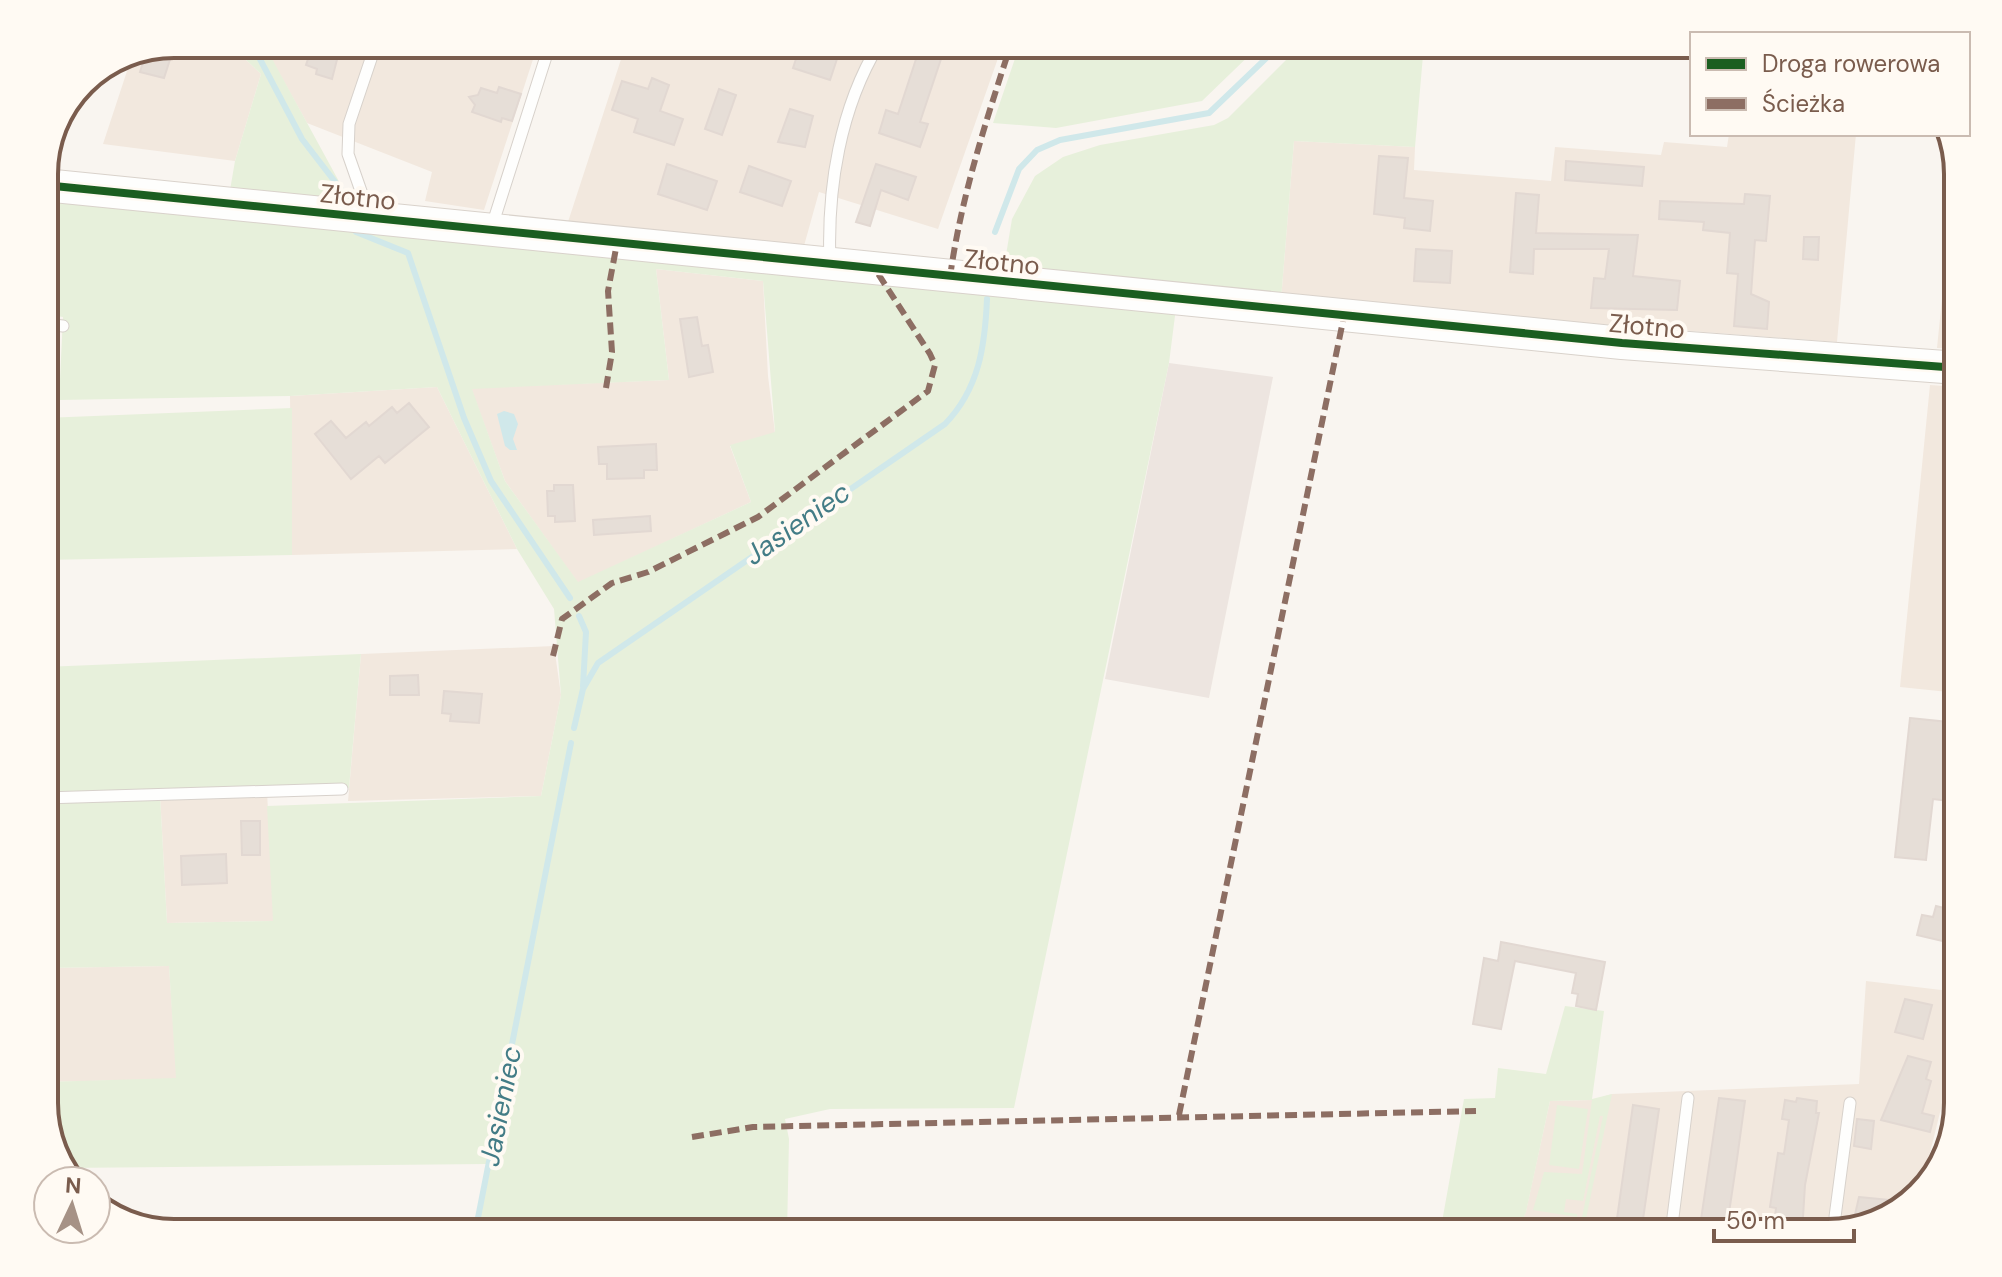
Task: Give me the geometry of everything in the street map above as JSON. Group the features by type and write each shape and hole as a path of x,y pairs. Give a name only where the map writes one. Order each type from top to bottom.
{"street":[{"name":"Złotno","path":"58,186 1667,348 1944,367"}],"lane":[{"path":"370,218 348,154 349,124 371,58"},
{"path":"490,231 546,58"},
{"path":"830,265 838,149 859,80 871,58"},
{"path":"58,325 63,326"},
{"path":"58,798 342,789"},
{"path":"1673,1219 1688,1098"},
{"path":"1835,1219 1850,1103"}],"shaded area":[{"path":"174,58 244,58 261,74 235,161 103,144 130,67 151,60"},
{"path":"271,58 533,58 484,210 425,201 432,172 307,123"},
{"path":"621,58 998,58 938,229 819,192 802,253 566,228"},
{"path":"1729,136 1856,136 1837,342 1281,300 1294,141 1415,147 1414,170 1551,181 1555,147 1661,155 1664,142 1727,147"},
{"path":"656,269 763,281 768,376 775,433 730,446 751,502 578,583 505,481 471,388 669,380"},
{"path":"1944,279 1944,348 1937,348"},
{"path":"1169,363 1273,377 1209,698 1105,679"},
{"path":"1930,385 1944,386 1944,692 1900,687"},
{"path":"437,387 517,549 292,555 290,396"},
{"path":"554,646 561,695 541,796 348,801 361,654"},
{"path":"267,792 274,921 167,923 160,794"},
{"path":"169,966 177,1079 58,1082 58,968"},
{"path":"1866,981 1944,990 1944,1096 1928,1160 1910,1185 1886,1203 1858,1215 1828,1219 1523,1219 1550,1101 1592,1100 1612,1094 1859,1084"}],"green space":[{"path":"244,58 272,58 354,209 229,196 235,161 261,74"},
{"path":"1015,58 1247,58 1202,101 1056,128 993,123"},
{"path":"1288,58 1423,58 1415,147 1294,141 1281,300 1003,273 1012,219 1035,176 1063,157 1100,145 1214,125 1228,118"},
{"path":"58,194 1176,308 1169,363 1014,1108 830,1109 785,1119 789,1139 787,1219 477,1219 487,1164 112,1168 112,1165 76,1165 60,1126 58,1082 176,1078 169,966 58,968 58,666 361,654 349,788 160,795 167,923 273,921 267,806 541,796 561,695 554,609 517,549 437,387 290,396 59,400 63,317 58,316","holes":["656,269 763,281 775,432 730,445 751,502 578,582 505,481 472,389 669,380"]},
{"path":"292,408 292,555 58,560 58,417"},
{"path":"1565,1006 1604,1011 1592,1099 1612,1094 1586,1219 1582,1219 1603,1116 1600,1116 1583,1201 1566,1199 1564,1212 1577,1214 1577,1217 1533,1210 1544,1172 1582,1174 1592,1100 1550,1101 1523,1219 1443,1219 1464,1099 1495,1098 1498,1068 1546,1074"},
{"path":"1557,1105 1588,1109 1579,1169 1549,1165"}],"water":[{"path":"504,411 514,414 518,424 513,439 517,450 505,446 497,414"}],"building":[{"path":"170,58 164,78 140,72 143,63"},
{"path":"308,58 337,58 332,79 316,74 317,69 306,65"},
{"path":"796,58 837,58 830,80 793,68"},
{"path":"916,58 941,58 920,122 928,124 920,147 879,133 886,110 898,114"},
{"path":"652,78 669,85 660,111 683,119 674,145 634,132 638,119 612,110 622,81 648,89"},
{"path":"499,87 521,94 512,121 502,118 501,122 472,112 475,105 469,97 478,95 481,88 497,93"},
{"path":"719,89 736,95 722,135 705,129"},
{"path":"790,109 813,116 805,147 778,142"},
{"path":"1379,156 1408,158 1404,198 1433,201 1430,231 1404,228 1405,218 1374,214"},
{"path":"1566,161 1644,167 1642,186 1565,180"},
{"path":"667,164 717,181 707,210 658,194"},
{"path":"876,164 916,177 908,200 881,190 870,226 856,222"},
{"path":"749,166 791,181 782,206 740,192"},
{"path":"1516,193 1539,195 1536,233 1638,235 1633,276 1680,281 1677,310 1591,308 1594,278 1605,279 1609,249 1534,249 1533,274 1510,272"},
{"path":"1745,194 1770,196 1766,241 1755,240 1751,294 1769,302 1767,329 1734,326 1738,274 1727,273 1730,233 1703,230 1704,222 1659,219 1660,201 1744,204"},
{"path":"1804,237 1819,237 1818,260 1803,259"},
{"path":"1416,249 1452,251 1450,283 1414,281"},
{"path":"697,317 702,346 708,345 713,372 689,377 680,319"},
{"path":"409,403 429,427 385,463 379,456 351,479 315,434 331,421 346,438 366,422 369,426 392,407 397,413"},
{"path":"656,444 657,470 644,470 644,478 607,479 607,464 599,464 598,447"},
{"path":"554,485 573,485 575,521 555,522 555,516 548,516 547,491 554,491"},
{"path":"650,516 651,531 594,535 593,520"},
{"path":"418,675 419,695 390,695 390,676"},
{"path":"444,691 482,694 479,723 450,721 451,714 442,713"},
{"path":"1910,718 1944,722 1944,800 1933,799 1926,860 1895,857"},
{"path":"241,821 260,821 260,855 242,855"},
{"path":"226,854 227,883 182,885 181,856"},
{"path":"1936,906 1944,908 1944,941 1917,935 1922,915 1933,917"},
{"path":"1501,942 1605,962 1596,1010 1576,1006 1578,994 1572,993 1576,973 1515,961 1501,1029 1473,1024 1484,958 1498,961"},
{"path":"1905,999 1932,1005 1923,1039 1895,1032"},
{"path":"1908,1056 1931,1062 1926,1079 1931,1081 1922,1113 1934,1116 1930,1132 1881,1120"},
{"path":"1719,1098 1745,1101 1728,1219 1701,1219"},
{"path":"1797,1098 1817,1101 1816,1113 1819,1113 1805,1185 1803,1219 1775,1219 1776,1208 1770,1207 1778,1153 1784,1154 1789,1120 1782,1119 1785,1100 1796,1102"},
{"path":"1633,1105 1659,1109 1643,1219 1617,1219"},
{"path":"1857,1119 1874,1121 1871,1149 1854,1146"},
{"path":"1859,1197 1891,1200 1872,1210 1855,1216"}],"waterway":[{"path":"259,58 302,139 349,200"},
{"name":"Jasieniec","path":"995,232 1019,169 1037,150 1060,140 1209,113 1266,58"},
{"path":"356,232 408,253 464,418 491,481 570,598"},
{"name":"Jasieniec","path":"574,728 583,689 598,663 945,424 973,381 982,350 987,299"},
{"path":"579,616 586,632 583,686"},
{"name":"Jasieniec","path":"478,1219 571,743"}],"marked path":[{"path":"950,277 968,188 1007,58"},
{"path":"606,388 612,352 608,291 617,243"},
{"path":"553,656 562,619 612,583 648,572 758,517 928,391 935,365 875,269"},
{"path":"1179,1115 1344,316"},
{"path":"692,1137 753,1127 1476,1111"}],"cycle path":[{"path":"58,186 1622,343 1944,367"}]}
